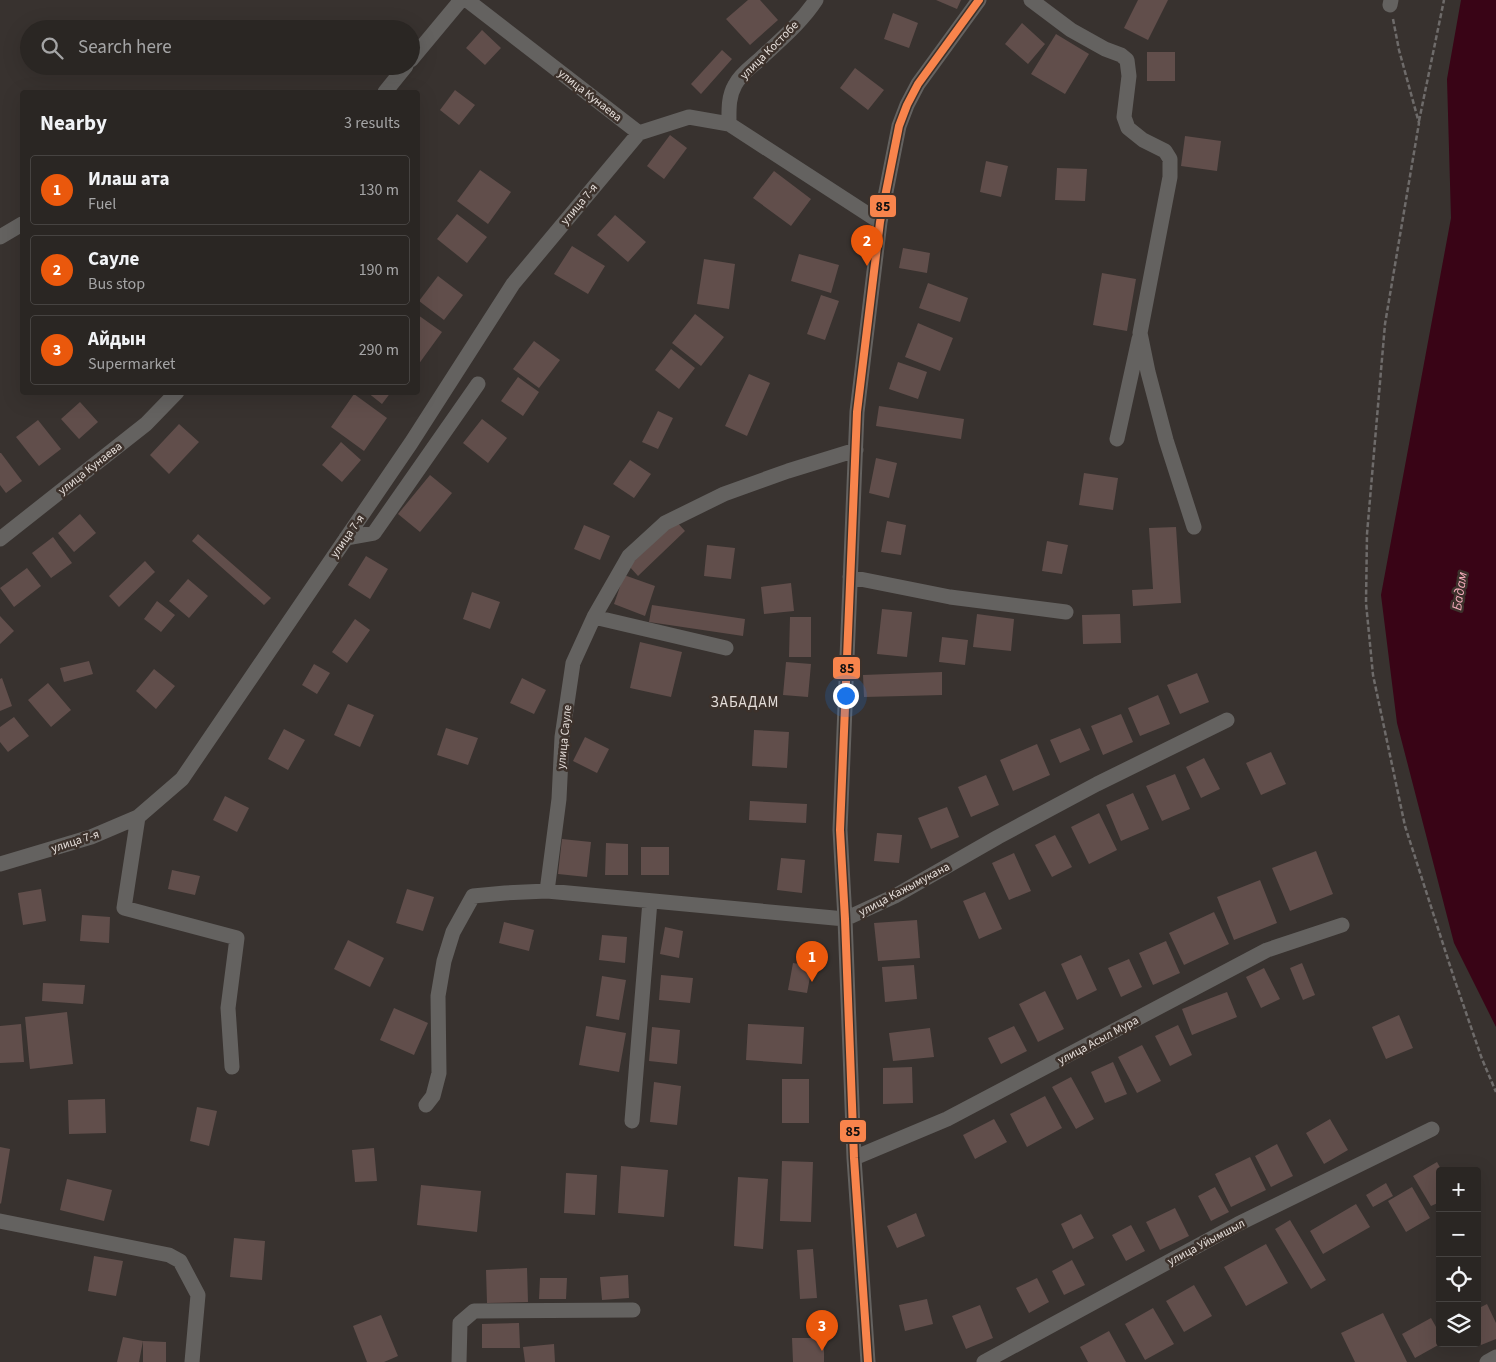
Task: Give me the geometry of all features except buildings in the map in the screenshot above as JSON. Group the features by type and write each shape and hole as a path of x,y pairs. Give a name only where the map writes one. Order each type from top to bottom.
{"street":[{"path":"420,49 461,0"},
{"name":"улица Кунаева","path":"467,0 638,132"},
{"name":"улица Костобе","path":"729,124 729,103 735,85 744,74 786,35 816,0"},
{"path":"868,1362 854,1158 840,830 857,412 880,222 899,126 918,84 979,0"},
{"path":"1031,0 1071,30 1121,55 1127,60 1129,76 1124,117 1128,128 1143,140 1165,151 1170,159 1170,177 1140,333 1117,439"},
{"path":"387,90 399,75"},
{"path":"638,132 689,117 729,124 880,222"},
{"name":"улица 7-я","path":"0,864 91,837 138,817 182,779 411,443 513,284 638,132"},
{"path":"0,237 20,225"},
{"path":"1140,333 1166,440 1194,527"},
{"path":"346,538 374,533 478,384"},
{"name":"улица Кунаева","path":"0,538 146,424 173,395"},
{"name":"улица Сауле","path":"547,890 559,799 562,737 573,663 594,617 629,556 665,523 724,494 788,471 856,450"},
{"path":"850,577 950,597 1066,612"},
{"path":"594,617 726,648"},
{"name":"улица Кажымукана","path":"547,890 845,919 895,896 998,837 1097,784 1228,720"},
{"path":"138,817 124,908 237,938 228,1008 232,1068"},
{"path":"426,1105 433,1096 439,1074 438,996 444,961 453,932 473,896 547,890"},
{"path":"632,1121 650,900"},
{"name":"улица Асыл Мура","path":"854,1158 947,1119 1267,950 1342,924"},
{"name":"улица Уйымшыл","path":"984,1362 1238,1224 1432,1129"},
{"path":"0,1221 169,1255 180,1261 198,1295 192,1362"},
{"path":"459,1362 460,1323 474,1311 633,1310"},
{"path":"1487,1362 1496,1357"}],"path":[{"path":"1444,0 1419,123 1385,324 1367,534 1366,603 1373,675 1405,826 1454,978 1482,1059 1496,1092"},
{"path":"1390,3 1399,50 1419,123"}],"water":[{"name":"Бадам","path":"1461,0 1496,0 1496,1027 1454,943 1397,723 1381,595 1451,218 1447,79"}],"transit line":[{"name":"85","path":"868,1362 854,1158 840,830 857,412 880,222 899,126 918,84 979,0"}],"place":[{"name":"Сауле","path":"867,266"},
{"name":"Илаш ата","path":"812,982"},
{"name":"Айдын","path":"822,1351"}],"district":[{"name":"ЗАБАДАМ","path":"745,702"}]}
